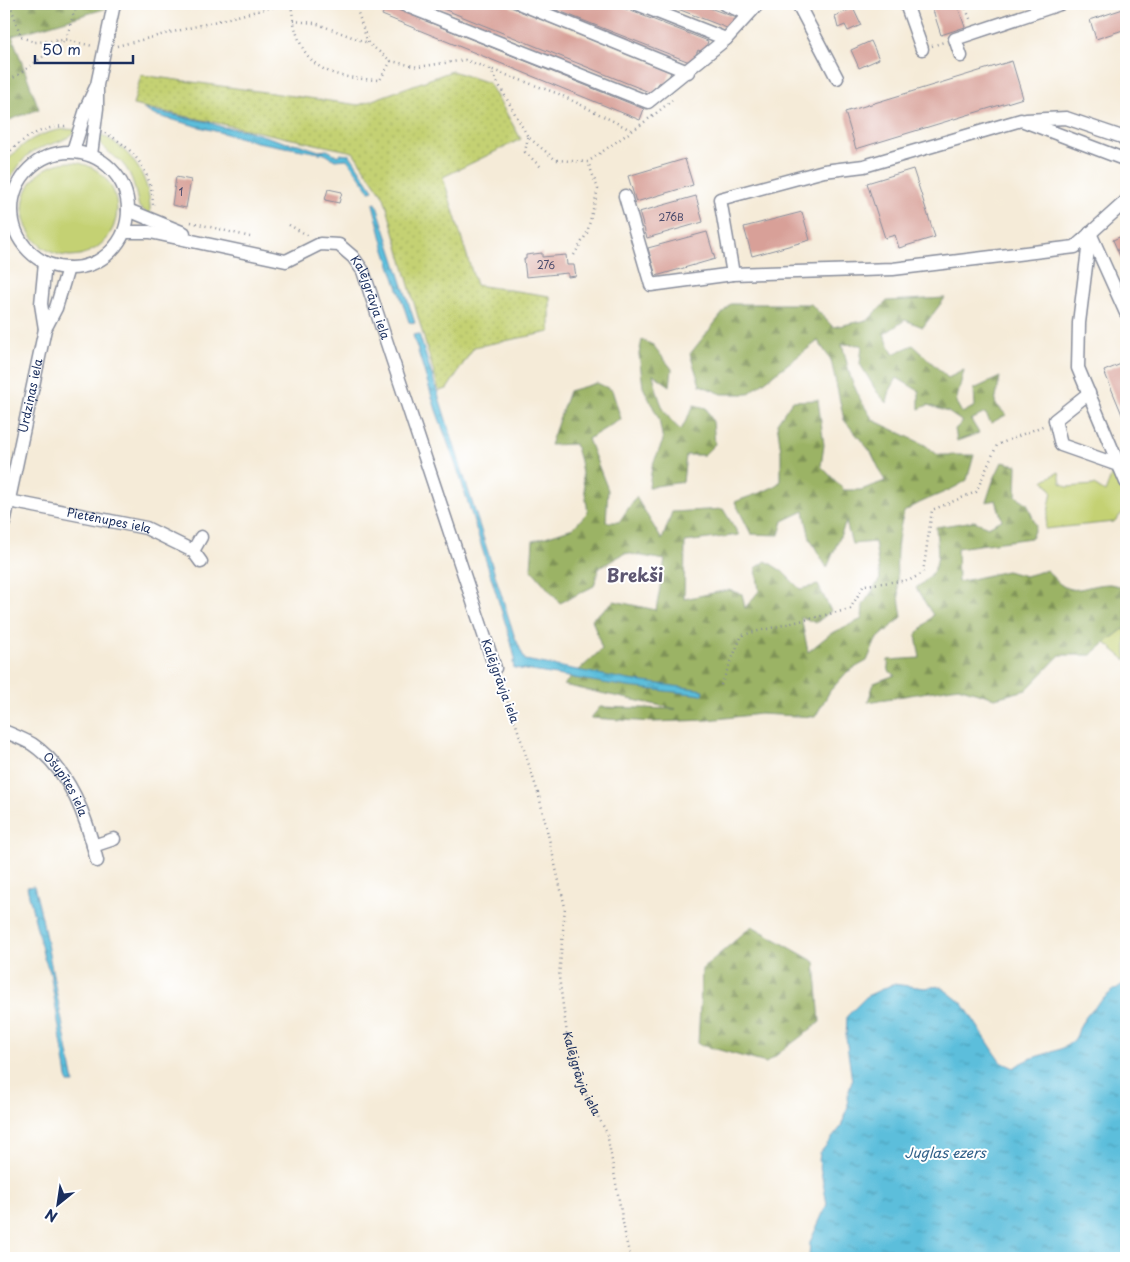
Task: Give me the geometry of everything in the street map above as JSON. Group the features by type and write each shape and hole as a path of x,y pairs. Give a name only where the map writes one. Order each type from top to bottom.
{"street":[{"path":"91,155 97,108 97,85 114,4"},
{"path":"402,4 648,102 688,72 726,39 758,4"},
{"path":"521,4 688,72"},
{"path":"637,4 726,39"},
{"path":"724,4 748,14"},
{"path":"798,4 837,78"},
{"path":"906,4 922,49"},
{"path":"961,56 955,39 1060,4"},
{"path":"73,151 87,106 97,85"},
{"path":"733,274 720,199 824,171 864,166 1021,120 1066,118 1122,137 1126,141"},
{"path":"1021,120 1126,160"},
{"path":"73,151 91,155 108,166 121,181 128,210 124,232 114,247 101,259 85,266 68,268 45,263 31,254 20,241 8,208 9,190 38,161 55,153 73,151"},
{"path":"625,196 651,285 733,274 893,269 1075,247 1126,200"},
{"path":"128,210 214,244"},
{"path":"124,232 142,231 214,244 286,261 320,244"},
{"path":"1090,233 1126,313"},
{"path":"1090,233 1079,323 1078,368 1126,482"},
{"name":"Kalējgrāvja iela","path":"320,244 339,245 363,271 495,668"},
{"name":"Urdziņas iela","path":"45,263 41,304 45,329"},
{"name":"Urdziņas iela","path":"4,523 45,329 56,308 68,268"},
{"path":"1089,393 1055,420 1061,445 1118,465"},
{"name":"Pietēnupes iela","path":"9,501 146,528 193,551 201,562"},
{"path":"193,551 201,537"},
{"name":"Ošupītes iela","path":"4,731 32,744 56,766 72,788 97,861"},
{"path":"93,846 114,839"}],"path":[{"path":"10,4 21,38 35,42 66,40 105,49 285,4"},
{"path":"4,80 15,77 66,40 74,12 81,4"},
{"path":"291,4 293,21 304,52 308,58 328,72 351,79 380,80 391,61"},
{"path":"355,4 368,43"},
{"path":"964,4 974,32"},
{"path":"293,21 316,23 368,43 391,61 418,67 466,60 559,94 630,130 588,162 556,160 528,137 490,69"},
{"path":"922,49 955,39"},
{"path":"4,158 20,142 35,133 52,128 74,126"},
{"path":"101,131 115,138 138,159 152,190 153,213"},
{"path":"528,137 525,152 542,168"},
{"path":"574,255 587,233 598,190 588,162"},
{"path":"182,220 250,237"},
{"path":"289,225 320,244"},
{"path":"721,685 742,635 850,609 864,585 910,580 923,573 932,510 976,492 997,445 1055,420"},
{"name":"Kalējgrāvja iela","path":"495,668 511,710 538,796 565,908 559,977 567,1034 582,1087 607,1133 631,1258"}],"green space":[{"path":"4,4 121,4 12,36 39,109 4,122"},
{"path":"452,71 489,83 521,139 443,177 476,285 550,296 550,332 474,347 447,389 439,391 384,197 353,152 133,105 141,75 359,105"},
{"path":"66,129 76,130 68,138 39,148 29,154 4,183 4,166 16,151 39,136"},
{"path":"100,134 122,148 138,167 148,190 150,215 139,207 134,184 129,173 122,163 103,146 99,138"},
{"path":"70,162 88,166 103,176 113,191 117,209 113,227 103,242 88,252 70,256 52,252 37,242 27,227 23,209 27,191 37,176 52,166"},
{"path":"945,298 923,327 905,320 884,334 893,354 913,345 948,378 964,370 956,402 962,413 975,406 974,389 1000,377 995,403 1006,415 991,423 985,413 971,420 979,433 957,441 955,429 963,422 948,412 928,405 919,409 919,391 897,378 890,390 887,403 877,392 860,364 862,345 842,344 851,379 861,401 873,420 925,445 938,455 974,455 967,480 904,512 897,552 898,590 902,617 876,640 867,661 847,672 830,691 815,717 760,714 708,720 653,722 591,718 600,707 676,709 563,685 602,649 592,619 614,601 656,610 665,560 625,553 599,568 594,586 560,603 531,569 533,541 573,528 588,512 580,461 575,444 550,445 569,391 597,383 612,390 621,419 588,439 608,490 606,522 619,522 636,497 662,540 672,512 723,509 739,535 685,542 684,599 728,590 742,594 745,608 759,591 756,568 766,561 782,571 800,589 818,585 831,611 816,623 801,617 808,652 830,634 862,619 863,605 880,579 875,542 852,544 846,522 827,568 810,539 804,511 783,521 779,535 751,534 735,502 765,491 781,481 781,451 777,423 792,401 818,400 824,445 821,466 844,490 861,490 885,481 871,452 844,420 831,360 818,341 748,394 722,394 700,385 690,354 730,304 811,304 833,327 868,320 887,301"},
{"path":"642,340 653,345 672,369 670,386 653,374 662,405 669,418 681,430 694,405 706,408 713,422 715,444 704,455 686,455 683,482 649,487 652,466 663,441 659,419 643,387 639,354"},
{"path":"1002,462 1017,465 1016,496 1027,503 1036,526 1031,538 957,548 958,582 1007,571 1025,576 1047,570 1063,586 1070,589 1110,584 1126,587 1126,627 1091,655 1060,655 1026,690 995,698 958,687 868,702 874,683 895,675 889,671 888,660 920,658 916,635 933,615 916,588 931,575 937,562 936,527 974,521 988,527 1002,520 996,500 986,502"},
{"path":"1113,471 1118,479 1126,509 1114,522 1045,529 1052,491 1044,480 1059,472 1061,483 1067,487 1094,485 1105,492"},
{"path":"1126,627 1126,660 1105,643"},
{"path":"752,926 815,962 820,1022 766,1063 698,1044 702,969"}],"water":[{"path":"143,109 208,122 222,127 245,130 319,151 327,150 338,156 339,154 350,155 373,190 370,191 347,159 335,160 325,154 257,142 154,115"},
{"path":"376,203 415,323 409,322 384,247 373,204"},
{"path":"419,334 514,635 525,660 629,680 704,690 703,695 628,687 514,668 513,662 515,658 510,638 413,335"},
{"path":"34,886 74,1083 68,1083 50,972 44,958 27,887"},
{"name":"Juglas ezers","path":"1126,982 1126,1258 809,1258 810,1242 827,1204 819,1161 820,1153 841,1127 848,1106 847,1097 852,1081 846,1038 847,1016 867,996 893,984 925,988 940,986 963,1004 1001,1062 1014,1068 1028,1060 1066,1046 1073,1041 1090,1011 1107,995"}],"building":[{"path":"431,4 503,4 671,72 666,85 659,82 654,94"},
{"path":"541,4 613,4 708,41 704,53 698,50 692,63"},
{"path":"665,4 699,4 737,18 732,30"},
{"path":"931,4 957,4 965,27 941,35"},
{"path":"1121,4 1126,4 1126,29 1096,39 1090,20 1123,9"},
{"path":"387,5 644,109 640,120 382,15"},
{"path":"853,8 861,25 848,31 845,25 838,28 835,16"},
{"path":"871,41 879,59 859,68 851,50"},
{"path":"1012,61 1023,98 856,149 845,112"},
{"path":"685,159 693,185 636,202 628,176"},
{"path":"913,169 935,237 899,248 895,235 885,238 867,183"},
{"path":"176,177 191,180 186,208 172,205"},
{"path":"328,189 342,192 339,203 325,200"},
{"path":"696,196 703,222 647,238 639,212"},
{"path":"802,212 810,240 752,256 744,227"},
{"path":"707,232 715,259 656,276 648,248"},
{"path":"1126,234 1126,270 1113,240"},
{"path":"542,253 542,257 566,255 567,265 574,265 576,276 568,277 568,273 526,277 524,259 526,259 526,255"},
{"path":"1126,362 1126,424 1104,371"}],"district":[{"name":"Brekši","path":"635,576"}]}
